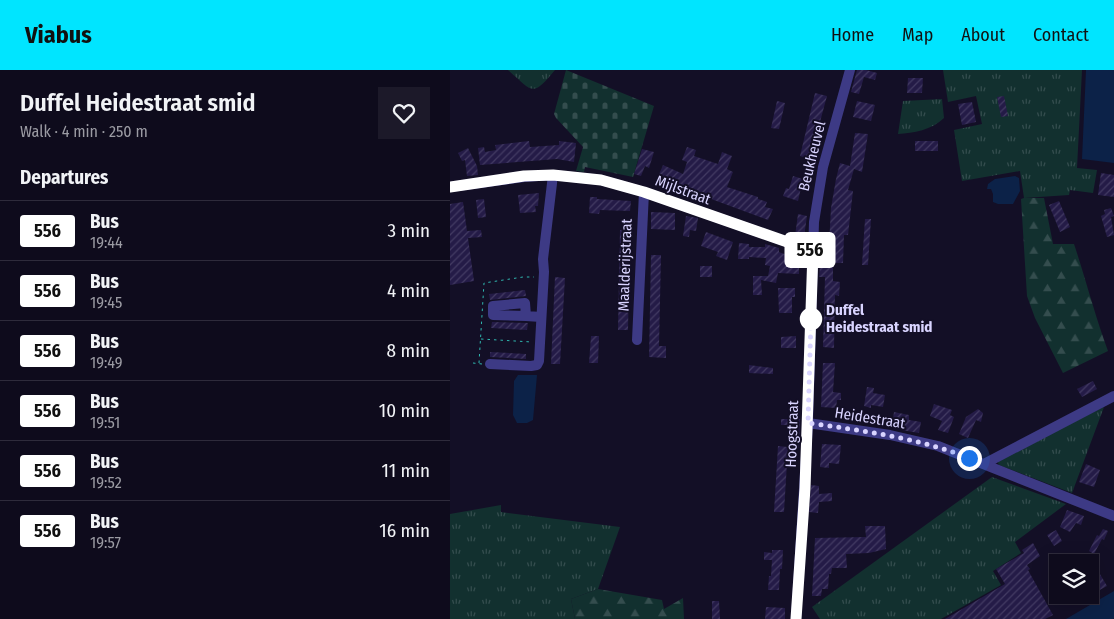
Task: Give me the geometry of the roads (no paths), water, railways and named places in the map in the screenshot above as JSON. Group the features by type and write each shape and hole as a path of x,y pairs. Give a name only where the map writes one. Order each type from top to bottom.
{"street":[{"name":"Beukheuvel","path":"813,251 814,222 820,184 850,70"},
{"name":"Mijlstraat","path":"450,186 524,176 553,175 601,180 644,192 813,251"},
{"path":"490,364 531,366 537,365 539,360 543,259 553,175"},
{"name":"Maalderijstraat","path":"637,340 644,192"},
{"name":"Hoogstraat","path":"796,619 808,423 813,251"},
{"path":"526,316 541,317"},
{"path":"984,464 1114,396"},
{"name":"Heidestraat","path":"808,423 890,435 938,446 1114,516"}],"water":[{"path":"1086,70 1114,70 1114,163 1082,159"},
{"path":"1015,176 1019,178 1020,191 1013,204 993,202 991,189 987,189 988,184 995,179"},
{"path":"518,375 537,375 533,420 527,423 517,423 513,415 514,381"},
{"path":"1114,591 1113,619 1066,619 1092,604 1099,604 1099,600"}],"place":[{"name":"Duffel Heidestraat smid","path":"811,319"}]}
